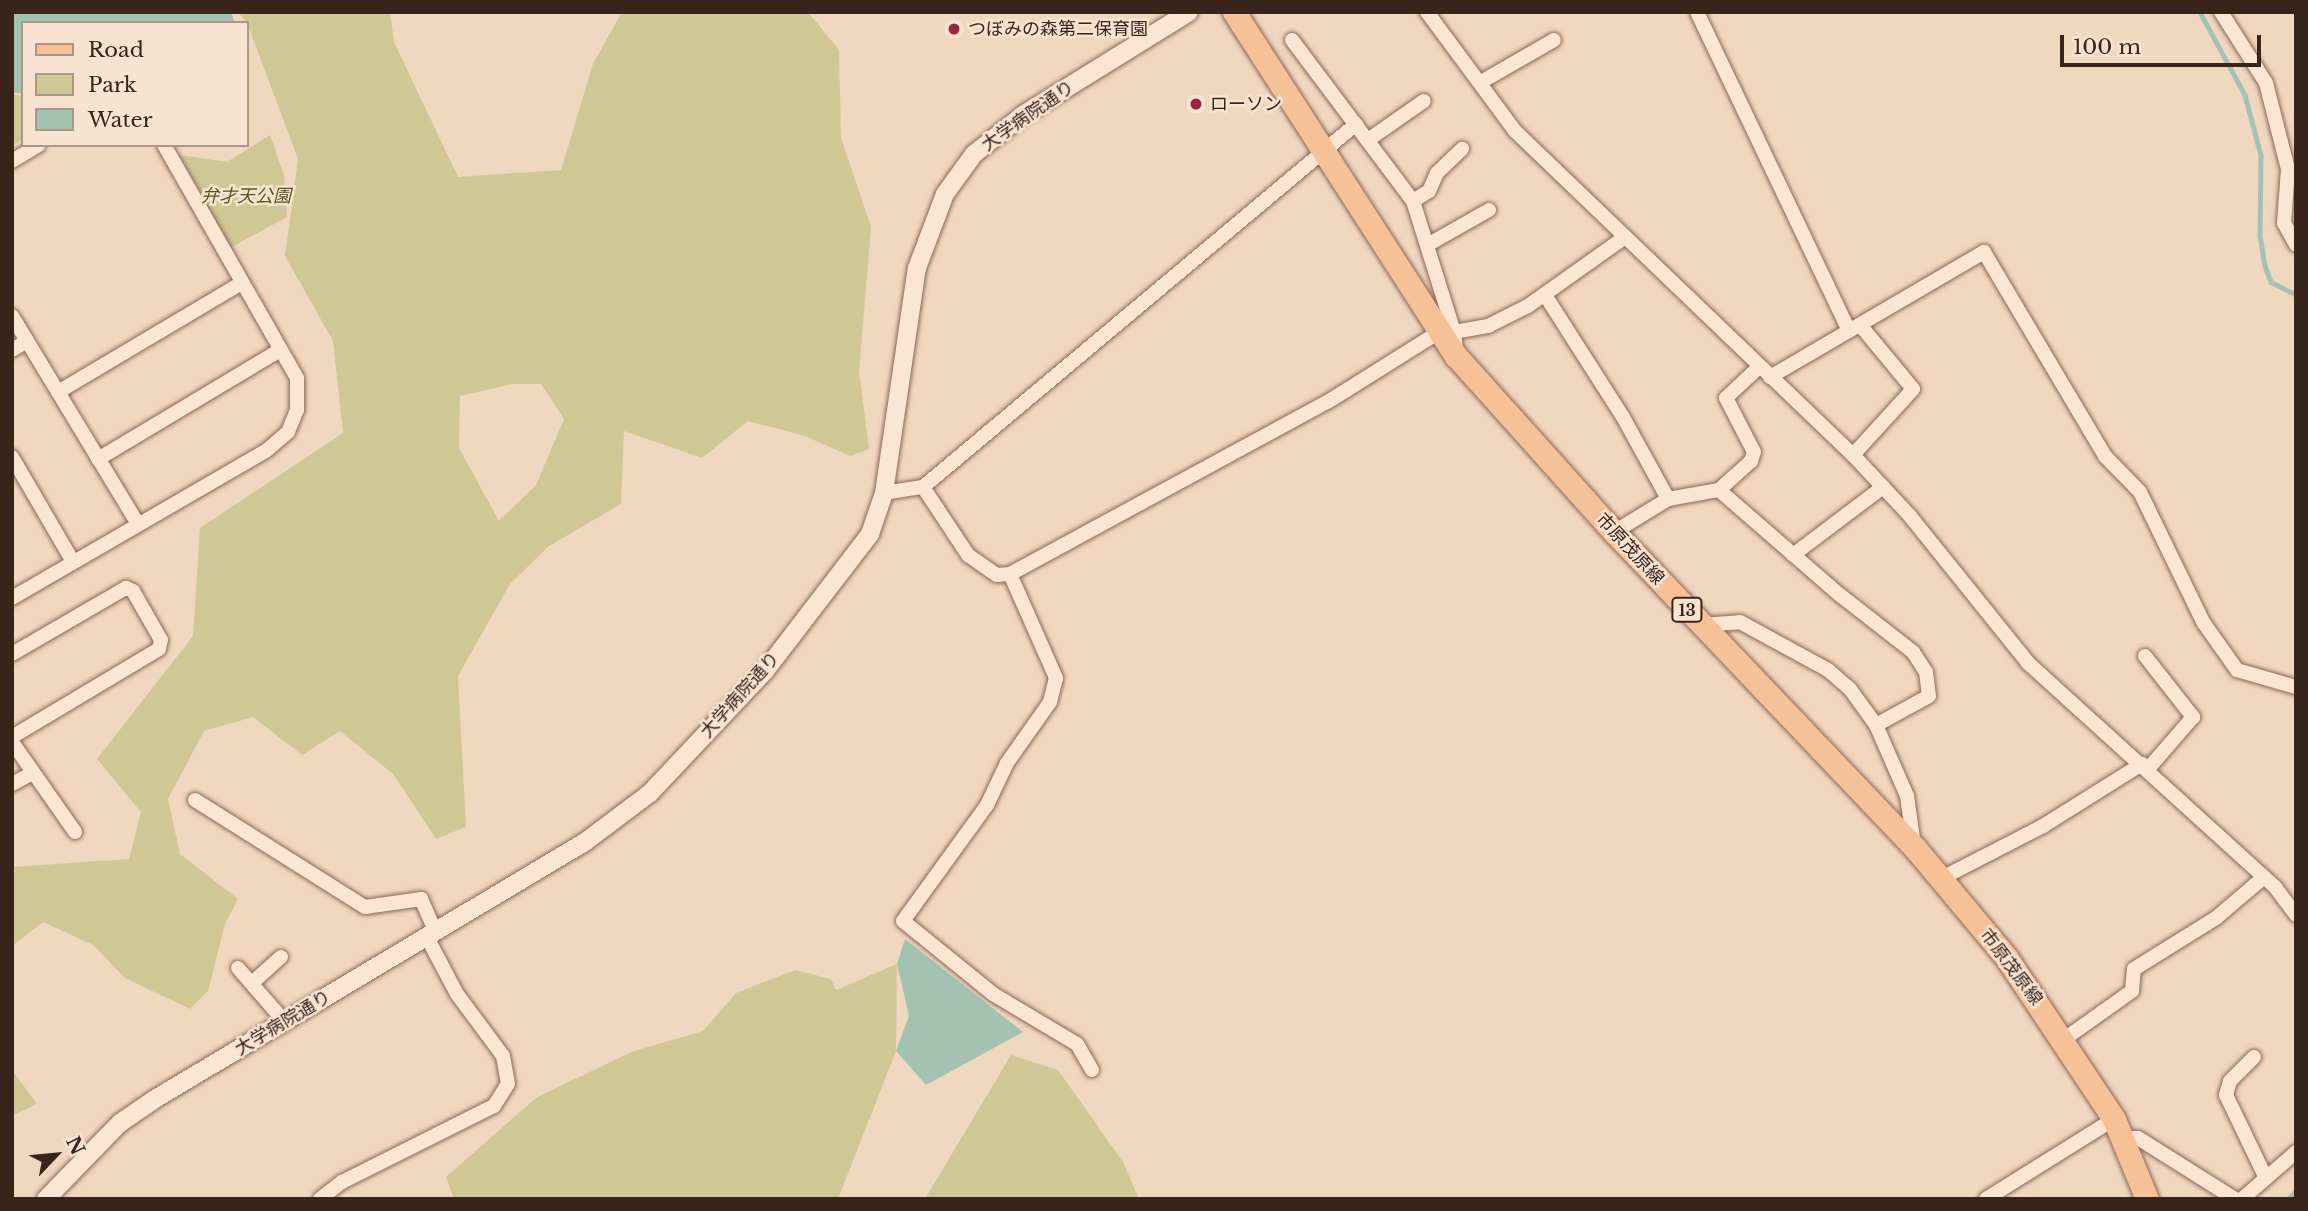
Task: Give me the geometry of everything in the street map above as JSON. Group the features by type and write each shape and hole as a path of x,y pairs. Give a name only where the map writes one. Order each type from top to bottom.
{"main road":[{"name":"市原茂原線","path":"1234,12 1322,154 1446,332 1456,356 1614,532 1915,848 2006,957 2119,1128 2147,1199"}],"street":[{"name":"大学病院通り","path":"46,1199 120,1123 585,842 650,793 765,671 850,565 870,534 884,494 917,268 945,194 974,154 1023,115 1189,12"},
{"path":"1427,12 1515,131 1853,455 2028,663 2145,766 2264,877 2296,915"},
{"path":"1697,12 1855,328 1913,389 1853,455"},
{"path":"2221,12 2266,83 2288,169 2284,223 2296,245"},
{"path":"1292,40 1413,201 1429,244 1446,332"},
{"path":"1480,82 1554,40"},
{"path":"1368,140 1424,101"},
{"path":"884,494 923,487 1356,124"},
{"path":"12,161 36,147"},
{"path":"12,598 266,451 288,432 297,410 297,377 240,284 165,147"},
{"path":"1413,201 1429,191 1437,173 1462,149"},
{"path":"1429,244 1489,210"},
{"path":"923,487 968,555 997,575 1010,574 1329,401 1446,332 1488,326 1545,295 1625,237"},
{"path":"1614,532 1668,499 1719,490 1751,461 1754,452 1726,398 1764,372 1855,328 1984,252 2105,456 2140,492 2203,622 2237,670 2296,687"},
{"path":"58,392 240,284"},
{"path":"1545,295 1623,417 1668,499"},
{"path":"12,316 138,524"},
{"path":"12,349 27,341"},
{"path":"98,459 280,349"},
{"path":"12,457 73,562"},
{"path":"1794,555 1882,487"},
{"path":"1719,490 1913,652 1926,671 1929,696 1876,725"},
{"path":"1010,574 1056,678 1050,702 1007,763 987,805 903,921 993,994 1071,1039 1092,1070"},
{"path":"12,654 126,588 133,591 161,640 159,649 12,740 30,774 75,832"},
{"path":"1701,625 1740,622 1828,670 1865,705 1908,796 1915,848"},
{"path":"1940,879 2043,826 2145,766 2193,717 2146,656"},
{"path":"12,785 30,774"},
{"path":"195,800 365,907 421,899 432,934 457,994 503,1056 508,1084 494,1105 342,1182 320,1199"},
{"path":"2063,1040 2132,991 2134,969 2216,918 2264,877"},
{"path":"251,983 281,957"},
{"path":"238,968 285,1021"},
{"path":"2254,1057 2230,1080 2226,1095 2265,1176"},
{"path":"1986,1199 2119,1128 2235,1199"},
{"path":"2242,1199 2265,1176 2296,1152"}],"green space":[{"path":"238,12 390,12 394,42 458,177 561,170 593,64 622,12 808,12 839,50 841,138 871,227 859,371 869,449 850,456 805,436 748,421 702,458 624,431 621,504 549,546 510,584 458,676 466,827 436,839 393,774 340,731 302,755 253,717 204,731 168,799 180,854 238,899 225,924 208,991 190,1009 125,978 93,945 43,922 12,946 12,867 129,859 141,812 97,759 193,636 200,528 343,433 333,341 285,256 298,159 248,21","holes":["512,384 541,384 564,419 536,485 499,521 459,448 460,396"]},
{"path":"12,94 21,96 21,140 12,145"},
{"name":"弁才天公園","path":"270,135 284,175 287,217 230,248 180,155 227,162"},
{"path":"897,964 896,1051 838,1199 454,1199 446,1177 537,1097 634,1051 703,1031 736,993 795,970 831,979 836,990"},
{"path":"1011,1055 1058,1070 1123,1162 1139,1199 925,1199"},
{"path":"12,1070 37,1104 12,1116"}],"water":[{"path":"12,12 231,12 234,21 21,21 21,94 12,92"},
{"path":"905,939 1023,1032 926,1085 896,1051 909,1016 897,964"}],"waterway":[{"path":"2200,12 2245,95 2261,155 2260,235 2265,266 2271,282 2296,295"},
{"path":"2288,1199 2296,1191"}],"place":[{"name":"つぼみの森第二保育園","path":"954,29"},
{"name":"ローソン","path":"1196,104"}]}
